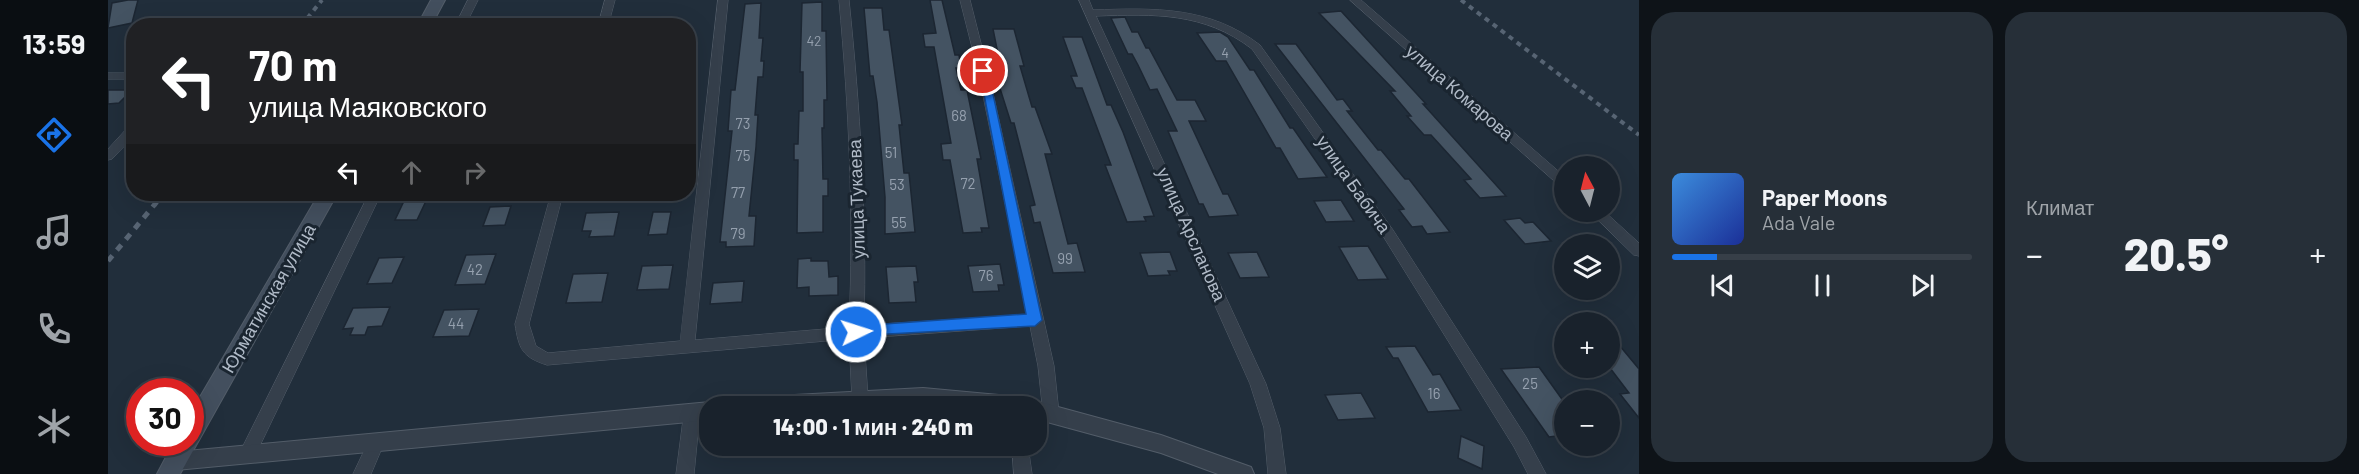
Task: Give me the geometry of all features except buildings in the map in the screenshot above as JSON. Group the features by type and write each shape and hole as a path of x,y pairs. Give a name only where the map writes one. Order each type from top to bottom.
{"main road":[{"path":"428,18 438,0"},
{"name":"Юрматинская улица","path":"204,411 324,201"}],"street":[{"path":"464,18 473,0"},
{"path":"605,18 610,0"},
{"path":"687,347 723,0"},
{"name":"улица Тукаева","path":"844,0 853,94 858,279 856,332 860,396"},
{"path":"965,0 983,71 1046,366 1045,396"},
{"name":"улица Арсланова","path":"1084,0 1165,172 1265,401 1278,447 1277,474"},
{"name":"улица Комарова","path":"1355,0 1554,174"},
{"name":"улица Бабича","path":"1090,13 1188,14 1234,31 1256,47 1388,233 1520,442 1536,474"},
{"path":"108,76 126,76"},
{"path":"108,156 126,137"},
{"path":"248,453 372,201"},
{"path":"555,201 522,324 526,346 533,354 548,359 856,332 1035,320"},
{"path":"1608,222 1639,251"},
{"path":"177,459 699,411"},
{"path":"1047,412 1161,444 1244,474"},
{"path":"685,474 699,419"},
{"path":"362,474 377,441"},
{"path":"1021,456 1023,474"}],"railway":[{"path":"307,18 322,0"},
{"path":"1461,0 1639,135"},
{"path":"154,206 158,201"},
{"path":"108,261 155,204"}],"route":[{"path":"856,332 1035,320 983,71"}]}
